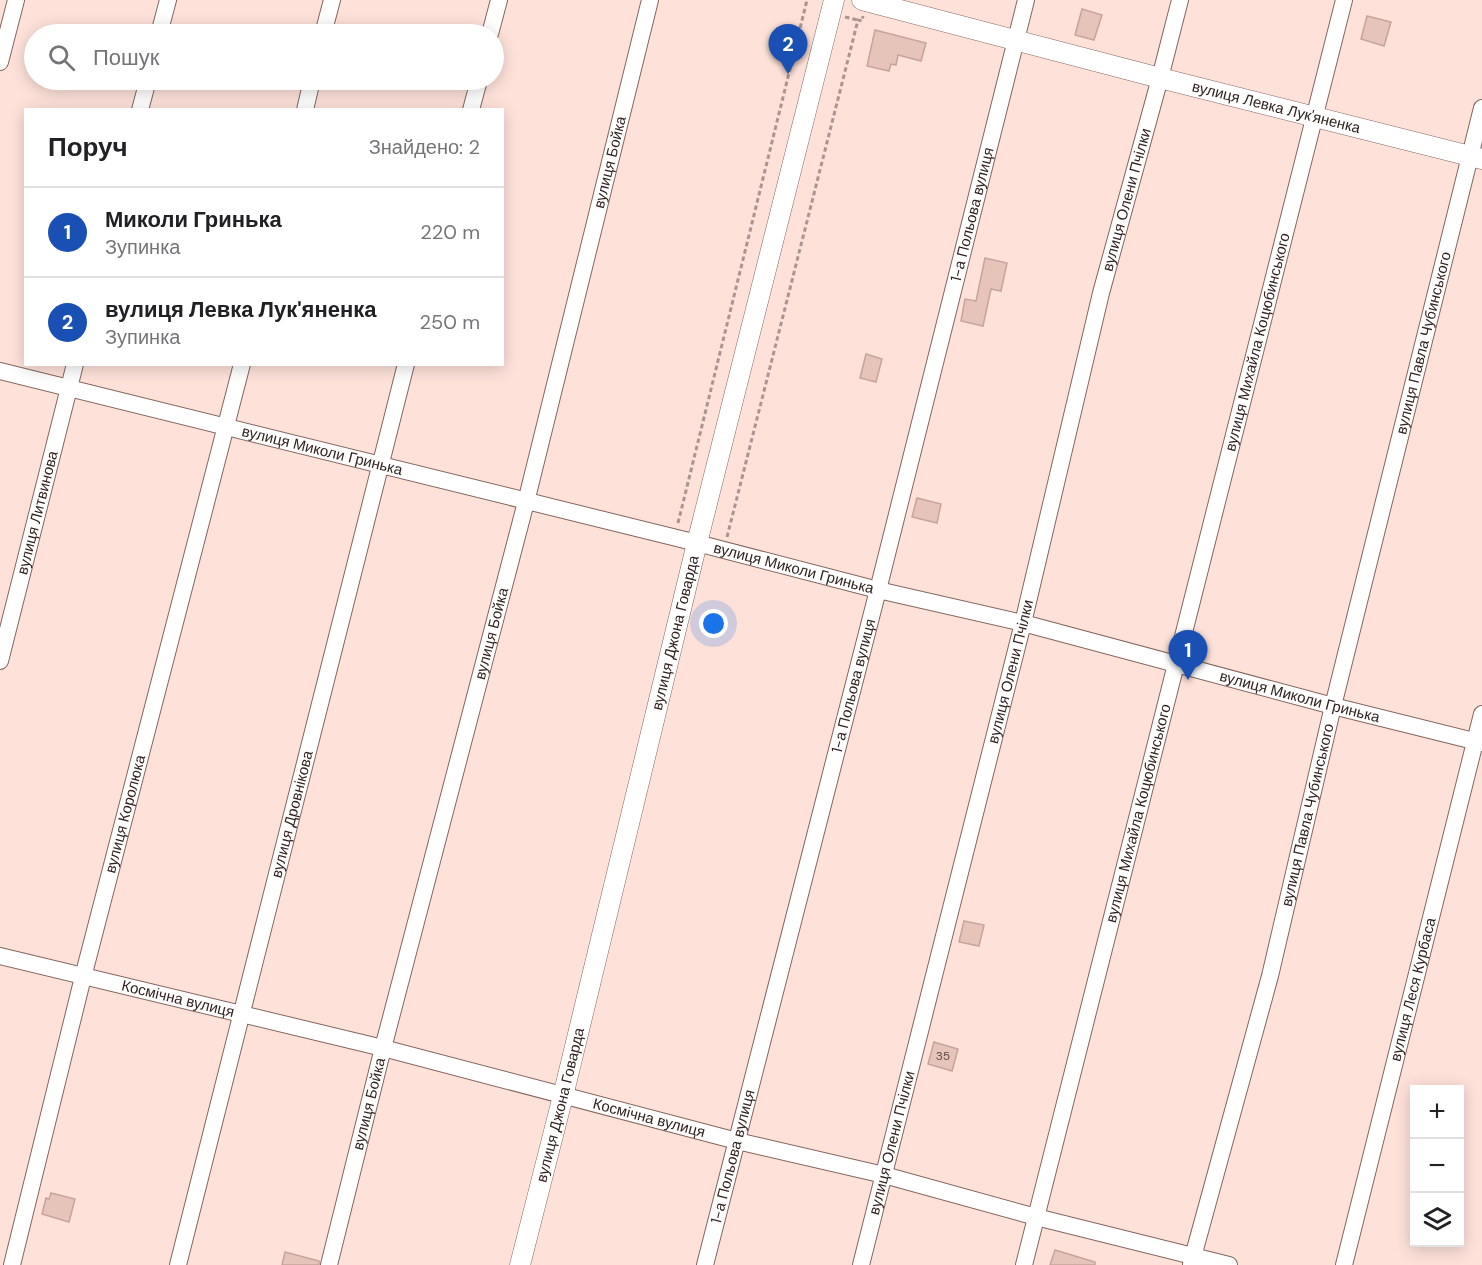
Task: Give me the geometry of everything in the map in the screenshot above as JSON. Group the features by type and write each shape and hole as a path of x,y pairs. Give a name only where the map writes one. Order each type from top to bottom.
{"street":[{"path":"0,62 16,0"},
{"path":"162,24 168,0"},
{"path":"326,24 332,0"},
{"path":"493,24 499,0"},
{"name":"вулиця Бойка","path":"329,1265 383,1048 526,502 650,0"},
{"name":"вулиця Джона Говарда","path":"520,1265 697,543 834,0"},
{"name":"1-а Польова вулиця","path":"705,1265 1026,0"},
{"name":"вулиця Олени Пчілки","path":"861,1265 1023,623 1101,293 1180,0"},
{"name":"вулиця Михайла Коцюбинського","path":"1024,1265 1344,0"},
{"name":"вулиця Левка Лук'яненка","path":"864,1 1476,157"},
{"path":"141,108 145,90"},
{"path":"305,108 310,90"},
{"path":"472,108 476,90"},
{"name":"вулиця Павла Чубинського","path":"1192,1260 1270,976 1333,706 1476,157 1482,108"},
{"name":"вулиця Литвинова","path":"0,661 74,366"},
{"name":"вулиця Королюка","path":"12,1265 83,976 242,366"},
{"name":"вулиця Дровнікова","path":"178,1265 405,366"},
{"name":"вулиця Миколи Гринька","path":"0,371 878,590 1023,623 1333,706 1479,742"},
{"name":"вулиця Леся Курбаса","path":"1344,1265 1479,742 1482,714"},
{"name":"Космічна вулиця","path":"0,956 383,1048 737,1141 884,1175 1192,1260 1229,1265"}],"path":[{"path":"675,538 807,0"},
{"path":"724,550 858,20 862,21 864,1"}],"building":[{"path":"1082,9 1102,15 1094,40 1075,35"},
{"path":"1367,16 1391,22 1384,46 1361,39"},
{"path":"875,30 926,43 921,61 898,55 896,65 891,64 889,71 867,66"},
{"path":"985,258 1007,263 1001,291 991,289 983,326 961,321 965,299 976,301"},
{"path":"866,354 882,359 876,382 860,378"},
{"path":"917,498 941,504 937,523 912,517"},
{"path":"964,921 984,925 979,946 959,942"},
{"path":"934,1042 958,1049 952,1071 928,1064"},
{"path":"51,1193 75,1199 69,1222 42,1214 46,1198 49,1199"},
{"path":"1055,1250 1095,1262 1095,1265 1050,1265"},
{"path":"285,1252 319,1261 319,1265 282,1265"}],"place":[{"name":"вулиця Левка Лук'яненка","path":"788,74"},
{"name":"Миколи Гринька","path":"1188,680"}]}
